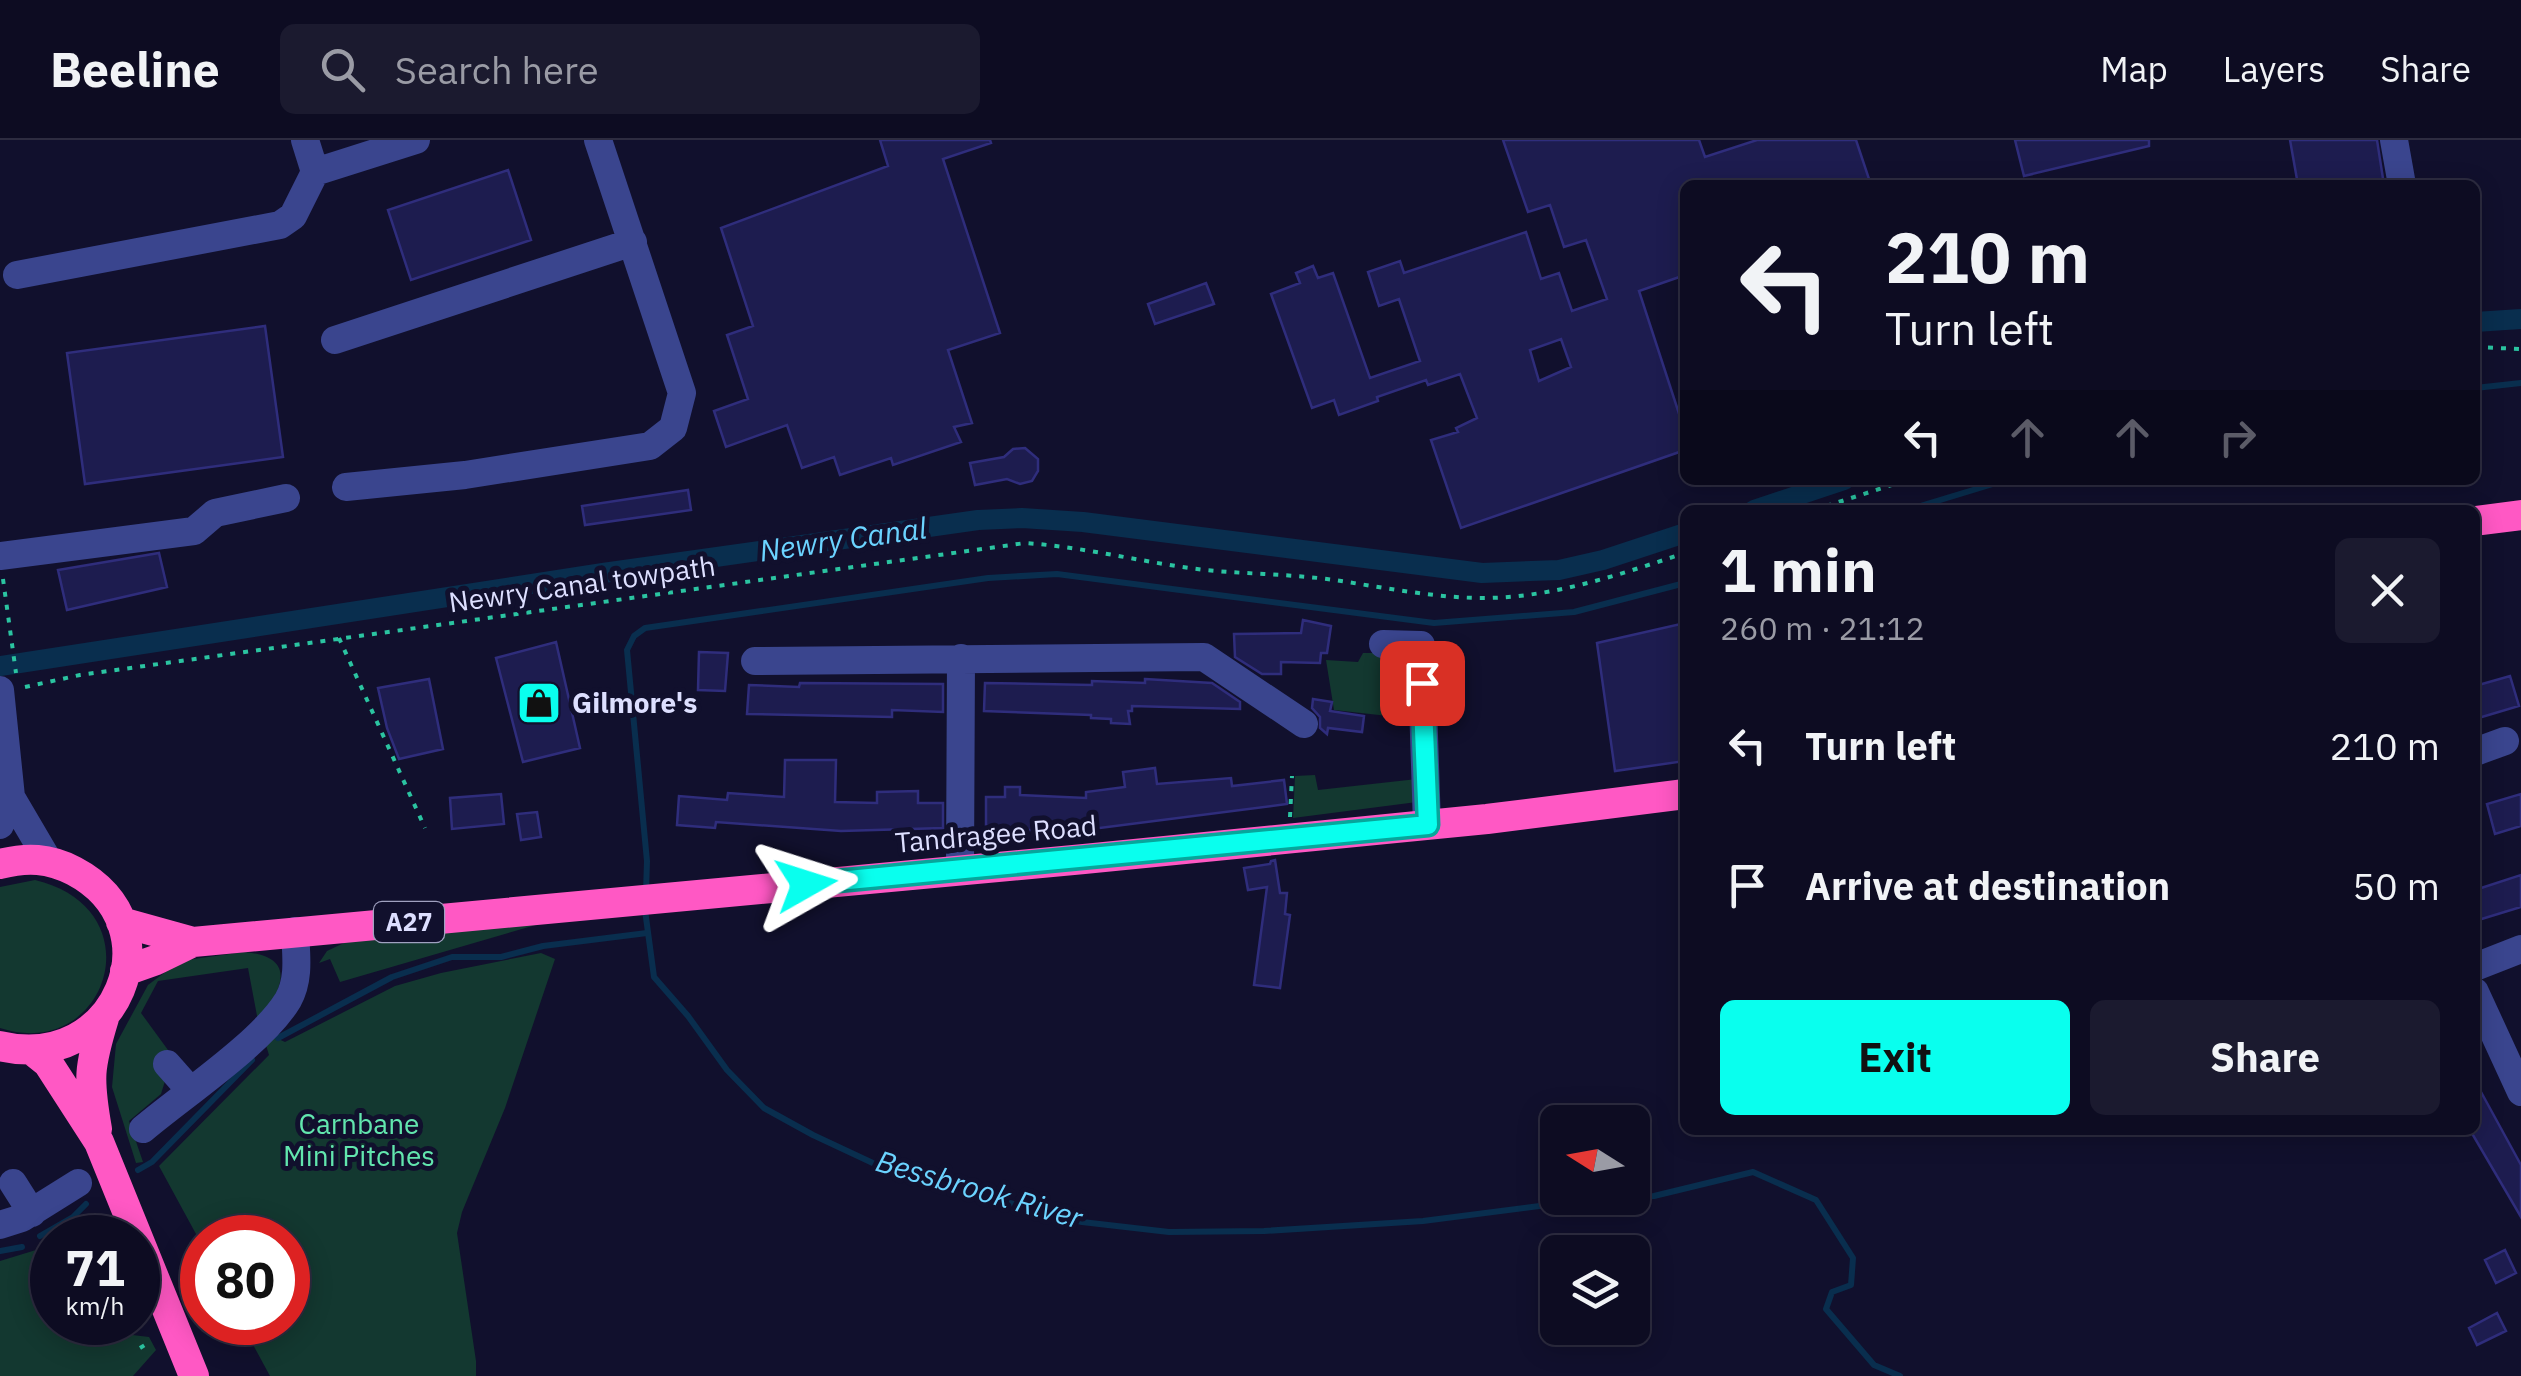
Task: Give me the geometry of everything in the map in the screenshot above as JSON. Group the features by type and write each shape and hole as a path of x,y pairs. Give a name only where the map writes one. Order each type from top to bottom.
{"highway":[{"path":"2480,520 2521,515"},
{"name":"Tandragee Road","path":"126,971 193,942 1428,825 1680,795"},
{"path":"0,864 20,859 48,860 94,882 110,900 121,922 126,946 126,971 118,995 84,1035 60,1046 33,1051 0,1046"},
{"name":"Tandragee Road","path":"121,922 193,942"},
{"path":"99,1142 89,1082 104,1016"},
{"path":"33,1051 48,1063 99,1142 194,1376"}],"street":[{"path":"16,274 280,225 293,216 315,172 305,140"},
{"path":"315,172 416,140"},
{"path":"346,488 603,456 650,446 674,428 682,393 598,140"},
{"path":"2394,140 2401,180"},
{"path":"335,340 633,242"},
{"path":"0,556 194,531 216,513 286,498"},
{"path":"1383,644 1421,645 1428,825"},
{"path":"755,662 1204,657 1304,724"},
{"path":"960,868 961,658"},
{"path":"0,825 11,798 12,688"},
{"path":"2480,750 2505,741"},
{"path":"11,798 48,860"},
{"path":"143,1129 262,1031 289,998 297,970 295,932"},
{"path":"2480,965 2521,948"},
{"path":"2480,1003 2521,1092"},
{"path":"167,1064 190,1090"},
{"path":"13,1183 32,1213"},
{"path":"0,1225 32,1213 78,1184"}],"path":[{"path":"2480,347 2521,349"},
{"path":"1830,505 1892,485"},
{"name":"Newry Canal towpath","path":"12,688 80,675 1025,543 1204,570 1323,579 1480,598 1568,588 1680,554"},
{"path":"0,556 12,648 12,688"},
{"path":"340,638 425,828"},
{"path":"1289,822 1292,776"},
{"path":"140,1348 146,1345"}],"green space":[{"path":"1363,653 1407,653 1415,719 1334,710 1326,660 1358,662"},
{"path":"1315,775 1318,790 1417,779 1417,802 1293,818 1295,776"},
{"path":"35,880 73,896 96,920 106,949 103,978 90,1004 68,1024 37,1033 0,1028 0,887"},
{"path":"553,920 340,982 330,959 319,963 327,951 346,942"},
{"path":"244,952 272,960 281,976 274,997 258,1021 248,968 158,981 141,1013 168,1050 154,1064 165,1081 161,1094 129,1121 143,1162 136,1163 112,1087 116,1044 148,985 172,967 172,962"},
{"name":"Carnbane Mini Pitches","path":"541,953 555,959 505,1108 457,1233 476,1376 270,1376 253,1345 310,1345 310,1215 186,1215 159,1166 269,1055 265,1042 274,1037 285,1042 395,986"},
{"path":"30,1252 30,1345 153,1345 156,1350 133,1376 0,1376 0,1261"}],"building":[{"path":"880,140 991,143 943,159 1000,333 948,350 972,423 954,427 961,442 893,465 891,458 840,475 834,457 802,468 787,425 726,447 714,411 748,399 727,335 753,326 721,228 888,166"},
{"path":"1503,140 1699,140 1705,157 1757,140 1856,140 1869,180 1680,180 1680,277 1639,291 1680,417 1680,452 1461,528 1431,440 1458,432 1456,428 1477,418 1460,374 1428,385 1426,380 1339,415 1334,400 1312,408 1271,294 1300,283 1296,273 1313,266 1318,278 1333,273 1370,378 1420,361 1399,299 1379,306 1368,272 1400,261 1404,273 1526,232 1541,279 1559,273 1572,311 1607,299 1586,240 1564,247 1550,205 1528,212","holes":["1561,339 1571,367 1539,381 1530,350"]},
{"path":"2015,140 2149,140 2149,146 2024,176"},
{"path":"2290,140 2377,140 2383,180 2297,180"},
{"path":"508,170 531,240 411,280 388,210"},
{"path":"1206,283 1214,304 1155,324 1148,304"},
{"path":"265,326 283,457 85,484 67,353"},
{"path":"1025,448 1038,459 1038,471 1032,481 1020,484 1007,479 975,485 970,463 1004,457 1013,449"},
{"path":"688,490 691,510 585,525 582,506"},
{"path":"159,553 167,587 67,610 58,570"},
{"path":"1303,620 1331,626 1327,653 1321,653 1320,663 1281,662 1281,674 1262,674 1235,657 1234,634 1301,633"},
{"path":"1680,624 1680,762 1615,771 1597,643"},
{"name":"Gilmore's","path":"556,642 580,748 523,762 496,658"},
{"path":"699,652 728,653 725,691 698,690"},
{"path":"2510,676 2519,706 2480,718 2480,685"},
{"path":"429,679 443,749 399,759 378,688"},
{"path":"1145,679 1212,683 1240,702 1240,709 1132,706 1132,711 1128,711 1130,724 1111,723 1111,719 1091,715 984,711 985,683 1092,685 1092,681 1145,683"},
{"path":"800,683 943,684 943,712 892,710 892,717 747,714 749,685 799,687"},
{"path":"1313,699 1332,702 1330,711 1364,716 1362,732 1328,728 1327,734 1320,728 1320,717 1312,708"},
{"path":"785,760 836,760 835,802 877,803 877,792 918,791 918,803 943,803 943,828 841,831 716,822 715,828 677,825 679,796 727,800 728,793 784,797"},
{"path":"1155,768 1157,784 1231,778 1232,786 1284,780 1287,804 1076,831 986,829 986,797 1005,797 1005,787 1020,787 1020,795 1086,798 1086,792 1125,787 1123,772"},
{"path":"501,794 504,824 452,829 450,798"},
{"path":"2521,794 2521,826 2495,834 2487,804"},
{"path":"537,812 541,837 521,840 517,814"},
{"path":"1275,860 1280,893 1287,893 1285,914 1290,915 1280,988 1254,985 1267,887 1248,890 1244,868"},
{"path":"2521,875 2521,907 2480,919 2480,888"},
{"path":"2480,1090 2521,1165 2521,1217 2473,1135 2480,1135"},
{"path":"2505,1250 2516,1273 2496,1283 2485,1260"},
{"path":"2497,1313 2506,1331 2477,1345 2469,1328"}],"waterway":[{"name":"Newry Canal","path":"2480,322 2521,319"},
{"name":"Bessbrook River","path":"2480,387 2521,383"},
{"name":"Newry Canal","path":"1769,505 1829,485"},
{"name":"Bessbrook River","path":"1924,505 1990,485"},
{"name":"Newry Canal","path":"0,666 978,520 1083,522 1482,573 1559,570 1680,535"},
{"name":"Bessbrook River","path":"646,892 647,861 627,650 634,636 645,628 988,578 1057,574 1434,623 1574,612 1680,584"},
{"name":"Bessbrook River","path":"645,910 654,977 727,1070 764,1108 892,1172 1082,1222 1169,1232 1264,1231 1423,1221 1578,1201 1654,1196 1753,1172 1816,1200 1853,1258 1851,1285 1832,1292 1826,1309 1874,1365 1900,1376"},
{"path":"278,1038 392,977 452,957 501,957 543,946 647,933"},
{"path":"138,1170 152,1162 252,1060"},
{"path":"75,1215 86,1204"},
{"path":"0,1251 22,1247"}],"place":[{"name":"Gilmore's","path":"539,703"}],"route":[{"path":"806,884 1428,825 1422,683"}]}
